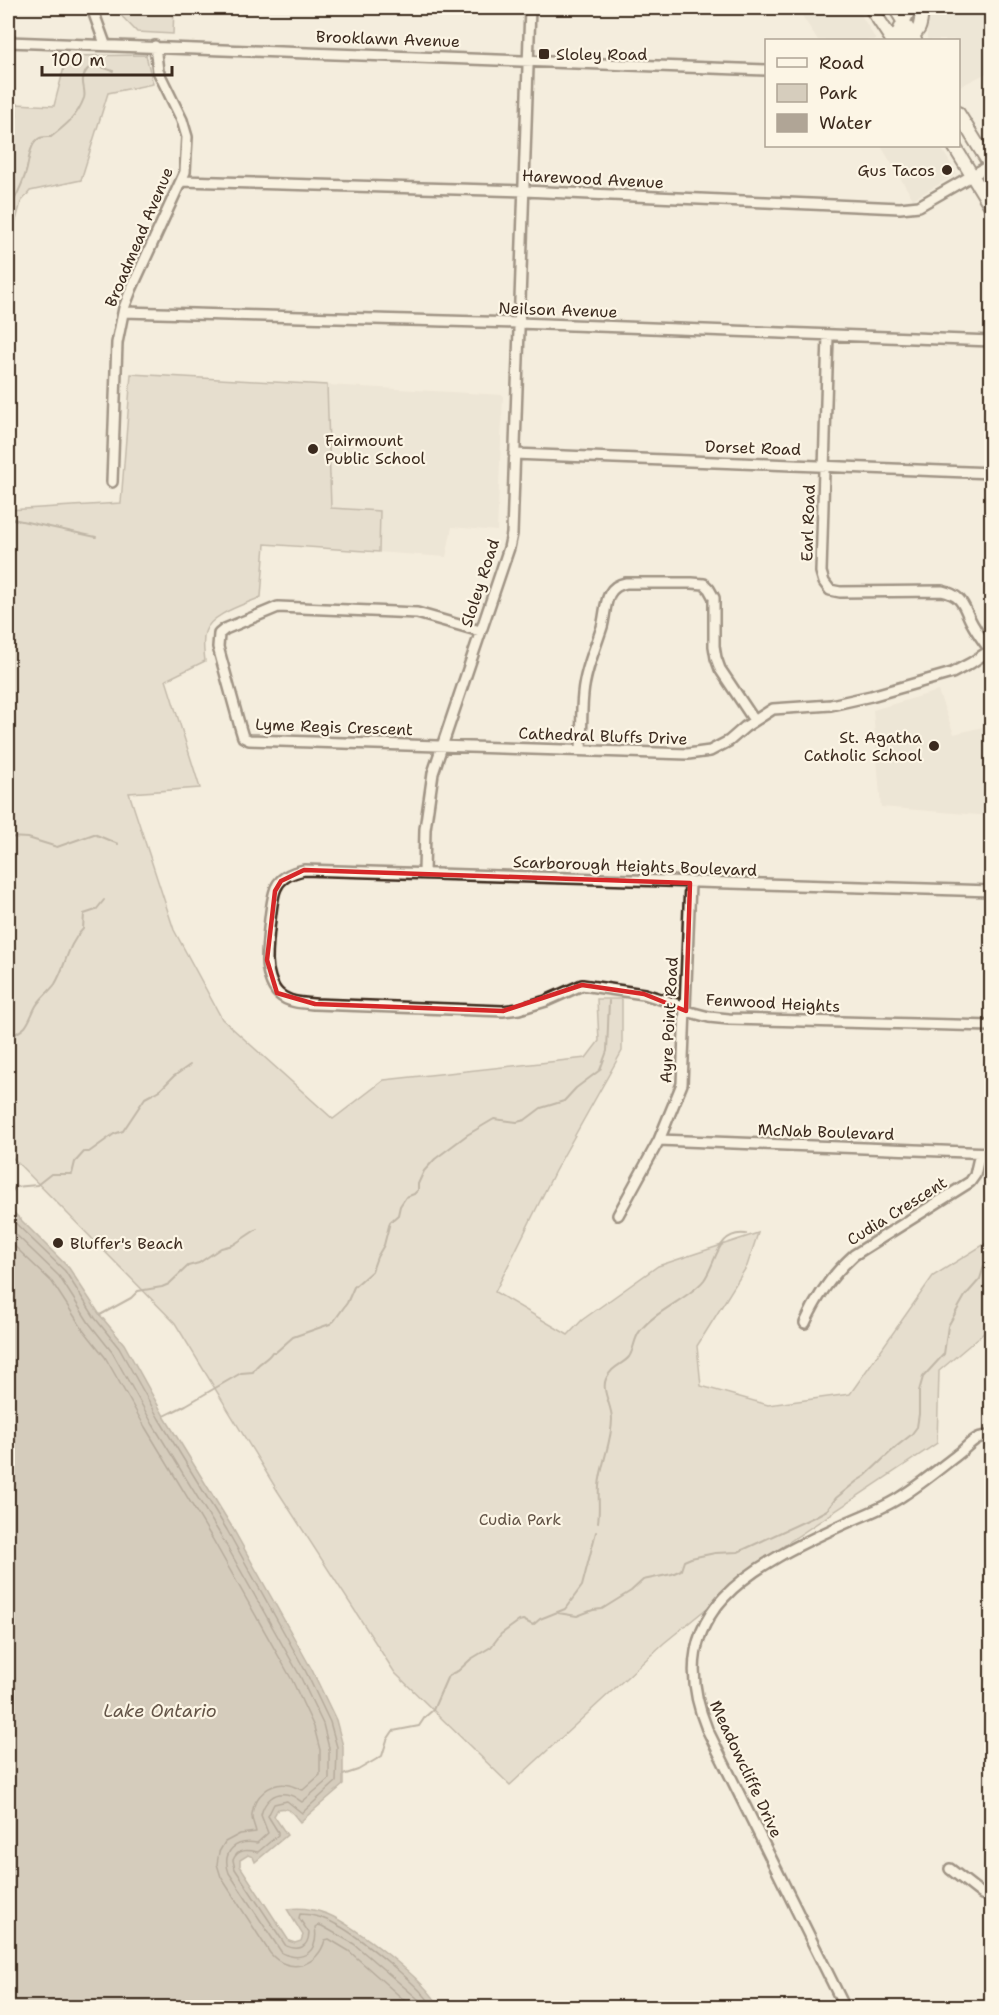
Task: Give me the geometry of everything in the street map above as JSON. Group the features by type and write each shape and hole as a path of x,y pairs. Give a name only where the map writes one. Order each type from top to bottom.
{"main road":[{"path":"871,8 892,39"},
{"path":"895,8 904,22 910,39"},
{"path":"894,39 910,8"},
{"path":"910,39 921,26 922,8"},
{"path":"960,116 991,166"},
{"path":"955,147 992,207"}],"street":[{"path":"92,8 105,44"},
{"name":"Sloley Road","path":"424,873 428,798 433,773 511,543 530,8"},
{"name":"Brooklawn Avenue","path":"8,42 765,70"},
{"name":"Broadmead Avenue","path":"112,482 117,343 124,312 131,290 185,172 187,137 182,120 158,71 155,46"},
{"name":"Harewood Avenue","path":"182,181 524,191 900,208 919,206 991,166"},
{"name":"Neilson Avenue","path":"124,312 992,340"},
{"name":"Earl Road","path":"828,335 821,572 824,582 830,590 840,592 949,592 959,597 972,623 991,650"},
{"name":"Dorset Road","path":"514,454 992,473"},
{"path":"581,750 583,693 609,593 618,584 692,583 704,585 709,589 714,598 716,658 720,669 754,720"},
{"name":"Lyme Regis Crescent","path":"441,746 256,741 243,737 221,661 218,647 219,634 225,629 278,607 417,613 480,631"},
{"name":"Cathedral Bluffs Drive","path":"441,746 688,754 710,751 729,741 754,720 773,709 852,702 933,679 964,667 991,650"},
{"name":"Scarborough Heights Boulevard","path":"277,993 270,978 267,960 275,891 281,881 289,875 304,870 992,891"},
{"name":"Ayre Point Road","path":"618,1215 659,1140 682,1084 690,883"},
{"name":"Fenwood Heights","path":"277,993 290,1000 315,1004 503,1011 546,1000 582,985 644,994 680,1005 686,1011 709,1017 992,1026"},
{"name":"McNab Boulevard","path":"659,1140 992,1153"},
{"name":"Cudia Crescent","path":"805,1323 812,1306 841,1267 854,1255 970,1182 975,1175 980,1153"},
{"name":"Meadowcliffe Drive","path":"845,2007 699,1711 694,1687 695,1651 700,1633 711,1611 719,1600 738,1584 802,1543 900,1497 976,1440 992,1436"},
{"path":"950,1869 982,1894 992,1898"}],"highlighted area":[{"path":"304,870 690,883 686,1011 644,994 582,985 503,1011 315,1004 277,993 267,960 275,891 281,881"}],"shaded area":[{"path":"797,8 857,8 875,39 817,39"},
{"path":"928,8 991,8 991,71 960,86 960,39 927,38"},
{"path":"882,147 941,147 957,174 913,199"},
{"name":"Fairmount Public School","path":"131,374 503,395 497,531 452,527 446,557 264,544"},
{"name":"St. Agatha Catholic School","path":"938,691 954,734 991,725 991,816 881,807 873,710"}],"green space":[{"path":"114,8 174,8 173,34 137,32"},
{"path":"146,55 153,84 108,93 81,180 30,191 21,202 8,243 8,142 17,116 16,104 54,106 67,56"},
{"name":"Cudia Park","path":"131,374 327,385 331,508 380,511 379,552 265,544 261,597 229,610 214,620 204,635 205,661 166,680 200,788 129,793 174,930 222,1019 333,1119 384,1080 586,1058 599,1041 597,999 622,999 622,1051 555,1171 495,1292 568,1335 582,1320 658,1266 758,1233 747,1266 697,1346 701,1386 768,1405 850,1394 933,1276 991,1240 991,1327 939,1371 937,1443 786,1544 664,1643 510,1785 395,1673 277,1490 175,1323 8,1153 8,510 121,503"}],"water":[{"name":"Lake Ontario","path":"8,1207 69,1268 100,1315 124,1344 164,1416 232,1527 312,1670 336,1720 343,1746 343,1785 300,1822 288,1810 278,1809 274,1816 287,1835 255,1862 253,1857 248,1855 240,1860 240,1866 289,1941 295,1943 301,1941 303,1935 287,1909 307,1909 327,1914 354,1929 389,1955 421,1984 439,2007 8,2007"}],"waterway":[{"path":"8,212 26,172 34,143 40,138 51,137 78,110 85,93 83,84 85,73 95,66 113,71"},
{"path":"8,518 96,537"},
{"path":"8,837 28,838 57,847 94,834 118,844"},
{"path":"8,1042 12,1036 25,1027 38,1003 55,984 73,942 83,929 84,914 96,910 104,900"},
{"path":"164,1416 241,1373 253,1372 272,1352 276,1352 293,1337 334,1321 347,1303 354,1287 372,1271 384,1245 390,1222 398,1215 400,1206 406,1197 418,1190 418,1184 424,1171 435,1159 467,1135 494,1119 517,1122 525,1120 541,1108 564,1101 576,1088 600,1070 607,1051 609,1001"},
{"path":"8,1197 15,1187 37,1185 51,1174 72,1174 75,1162 84,1152 89,1152 114,1134 123,1131 145,1098 160,1090 190,1065"},
{"path":"100,1315 131,1298 138,1291 169,1284 188,1266 199,1263 221,1248 233,1245 257,1229"},
{"path":"598,1522 600,1477 612,1428 612,1414 605,1388 606,1379 611,1371 629,1357 638,1334 647,1324 704,1280 723,1242 736,1234 746,1234"},
{"path":"558,1613 577,1616 602,1609 631,1591 643,1580 681,1570 684,1561 715,1553 738,1552 827,1510 836,1498 865,1476 917,1427 919,1391 923,1377 944,1354 948,1326 965,1296 980,1279 984,1266 992,1264"},
{"path":"343,1775 358,1770 382,1756 387,1740 393,1731 419,1726 433,1710 447,1678 491,1647 501,1634 519,1621 523,1620 533,1625 540,1619 565,1609 582,1586 596,1532"}],"place":[{"name":"Sloley Road","path":"544,54"},
{"name":"Gus Tacos","path":"947,170"},
{"name":"Fairmount Public School","path":"313,449"},
{"name":"St. Agatha Catholic School","path":"934,746"},
{"name":"Bluffer's Beach","path":"58,1243"}]}
